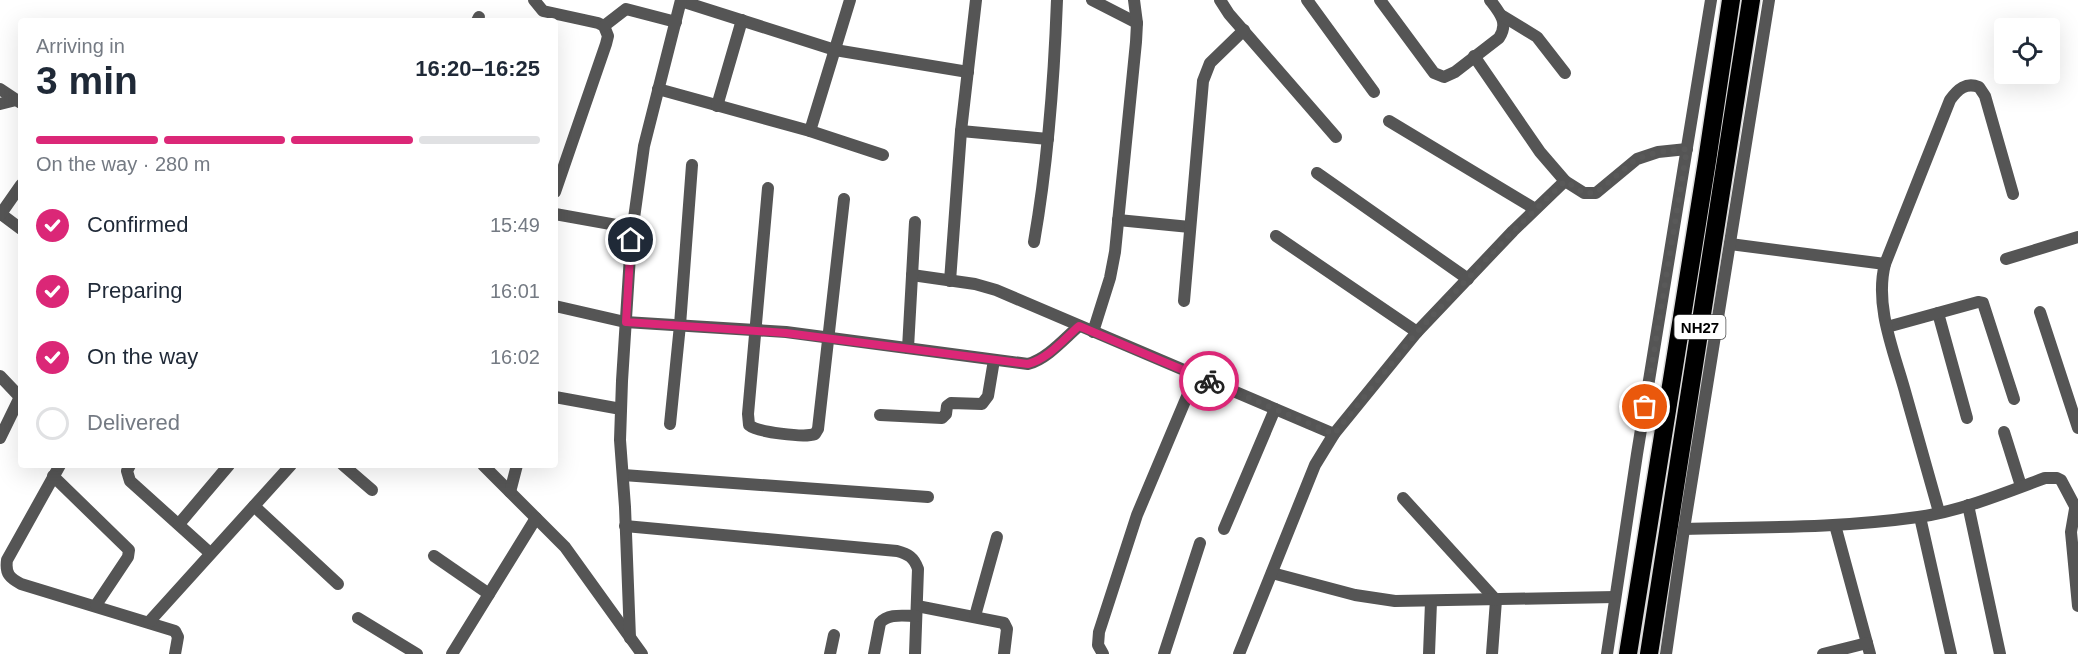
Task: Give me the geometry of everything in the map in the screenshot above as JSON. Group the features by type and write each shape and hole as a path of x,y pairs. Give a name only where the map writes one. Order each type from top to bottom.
{"highway":[{"name":"NH27","path":"1628,654 1731,0"},
{"name":"NH27","path":"1649,654 1751,0"}],"street":[{"path":"534,0 543,11 598,23 604,26 608,36 558,183"},
{"path":"810,131 850,0"},
{"path":"950,281 961,131 976,0"},
{"path":"1034,242 1042,196 1054,76 1057,0"},
{"path":"1092,0 1137,22"},
{"path":"1093,332 1110,278 1118,220 1137,22 1134,0"},
{"path":"1220,0 1336,137"},
{"path":"1307,0 1374,92"},
{"path":"1380,0 1430,67 1439,76 1444,77 1455,72 1498,38 1503,31 1505,26 1501,15 1490,0"},
{"path":"1607,654 1711,0"},
{"path":"1666,654 1769,0"},
{"path":"630,638 620,440 633,228 644,146 681,1 835,50 968,72"},
{"path":"604,26 626,9 676,22"},
{"path":"1501,15 1537,37 1565,73"},
{"path":"717,106 742,20"},
{"path":"1184,301 1203,81 1210,63 1244,30"},
{"path":"1474,56 1540,152 1565,181 1584,193 1596,193 1636,159 1658,152 1687,149"},
{"path":"1940,512 1887,327 1881,290 1885,264 1950,100 1964,86 1979,87 1985,96 2013,194"},
{"path":"0,89 18,101"},
{"path":"658,89 810,131 883,155"},
{"path":"0,104 18,102"},
{"path":"1389,121 1535,209"},
{"path":"961,131 1048,139"},
{"path":"670,424 692,165"},
{"path":"1317,173 1468,279"},
{"path":"1239,654 1315,465 1334,434 1417,332 1535,209 1565,181"},
{"path":"768,188 748,414 749,425 757,430 807,436 815,434 818,429 844,199"},
{"path":"18,189 0,215 18,227"},
{"path":"558,214 633,228"},
{"path":"1118,220 1191,227"},
{"path":"908,348 915,222"},
{"path":"1276,236 1417,332"},
{"path":"2006,259 2078,237"},
{"path":"1730,244 1885,264"},
{"path":"912,275 975,284 996,290 1334,434"},
{"path":"1887,327 1981,302 1985,305 2014,399"},
{"path":"558,307 626,322 829,338 1028,364 1035,362 1079,326"},
{"path":"2040,312 2078,428"},
{"path":"1938,313 1967,418"},
{"path":"880,415 942,418 946,414 947,406 951,403 982,404 988,396 994,360"},
{"path":"1103,654 1098,645 1099,632 1137,515 1196,375"},
{"path":"0,376 18,399"},
{"path":"558,398 621,409"},
{"path":"0,438 18,406"},
{"path":"1224,530 1275,409"},
{"path":"2004,432 2021,486"},
{"path":"128,468 130,481 210,553"},
{"path":"179,524 226,468"},
{"path":"149,622 288,468"},
{"path":"346,468 372,490"},
{"path":"486,468 566,547 642,654"},
{"path":"510,492 516,468"},
{"path":"96,606 128,557 129,550 56,471 7,560 7,573 11,579 21,584 174,631 178,638 175,654"},
{"path":"622,475 928,497"},
{"path":"1684,529 1835,525 1920,517 1968,505 2045,478 2057,478 2064,485 2076,510 2071,532 2078,606"},
{"path":"1404,498 1496,600 1491,654"},
{"path":"1968,505 2000,654"},
{"path":"254,506 338,584"},
{"path":"1920,517 1951,654"},
{"path":"452,654 536,518"},
{"path":"1823,654 1869,649 1835,525"},
{"path":"626,526 897,551 913,557 918,569 915,654"},
{"path":"975,616 997,537"},
{"path":"1164,654 1200,543"},
{"path":"434,556 489,594"},
{"path":"1272,573 1355,595 1395,601 1615,597"},
{"path":"1429,654 1431,602"},
{"path":"874,654 883,619 917,611 975,616 1004,623 1007,629 1004,654"},
{"path":"358,618 417,654"},
{"path":"830,654 834,635"}],"way so far":[{"path":"1209,381 1334,434 1417,332 1513,231 1565,181 1584,193 1596,193 1636,159 1658,152 1687,149 1645,407"}],"route":[{"path":"631,240 626,322 786,333 1028,364 1045,356 1079,326 1209,381"}]}
